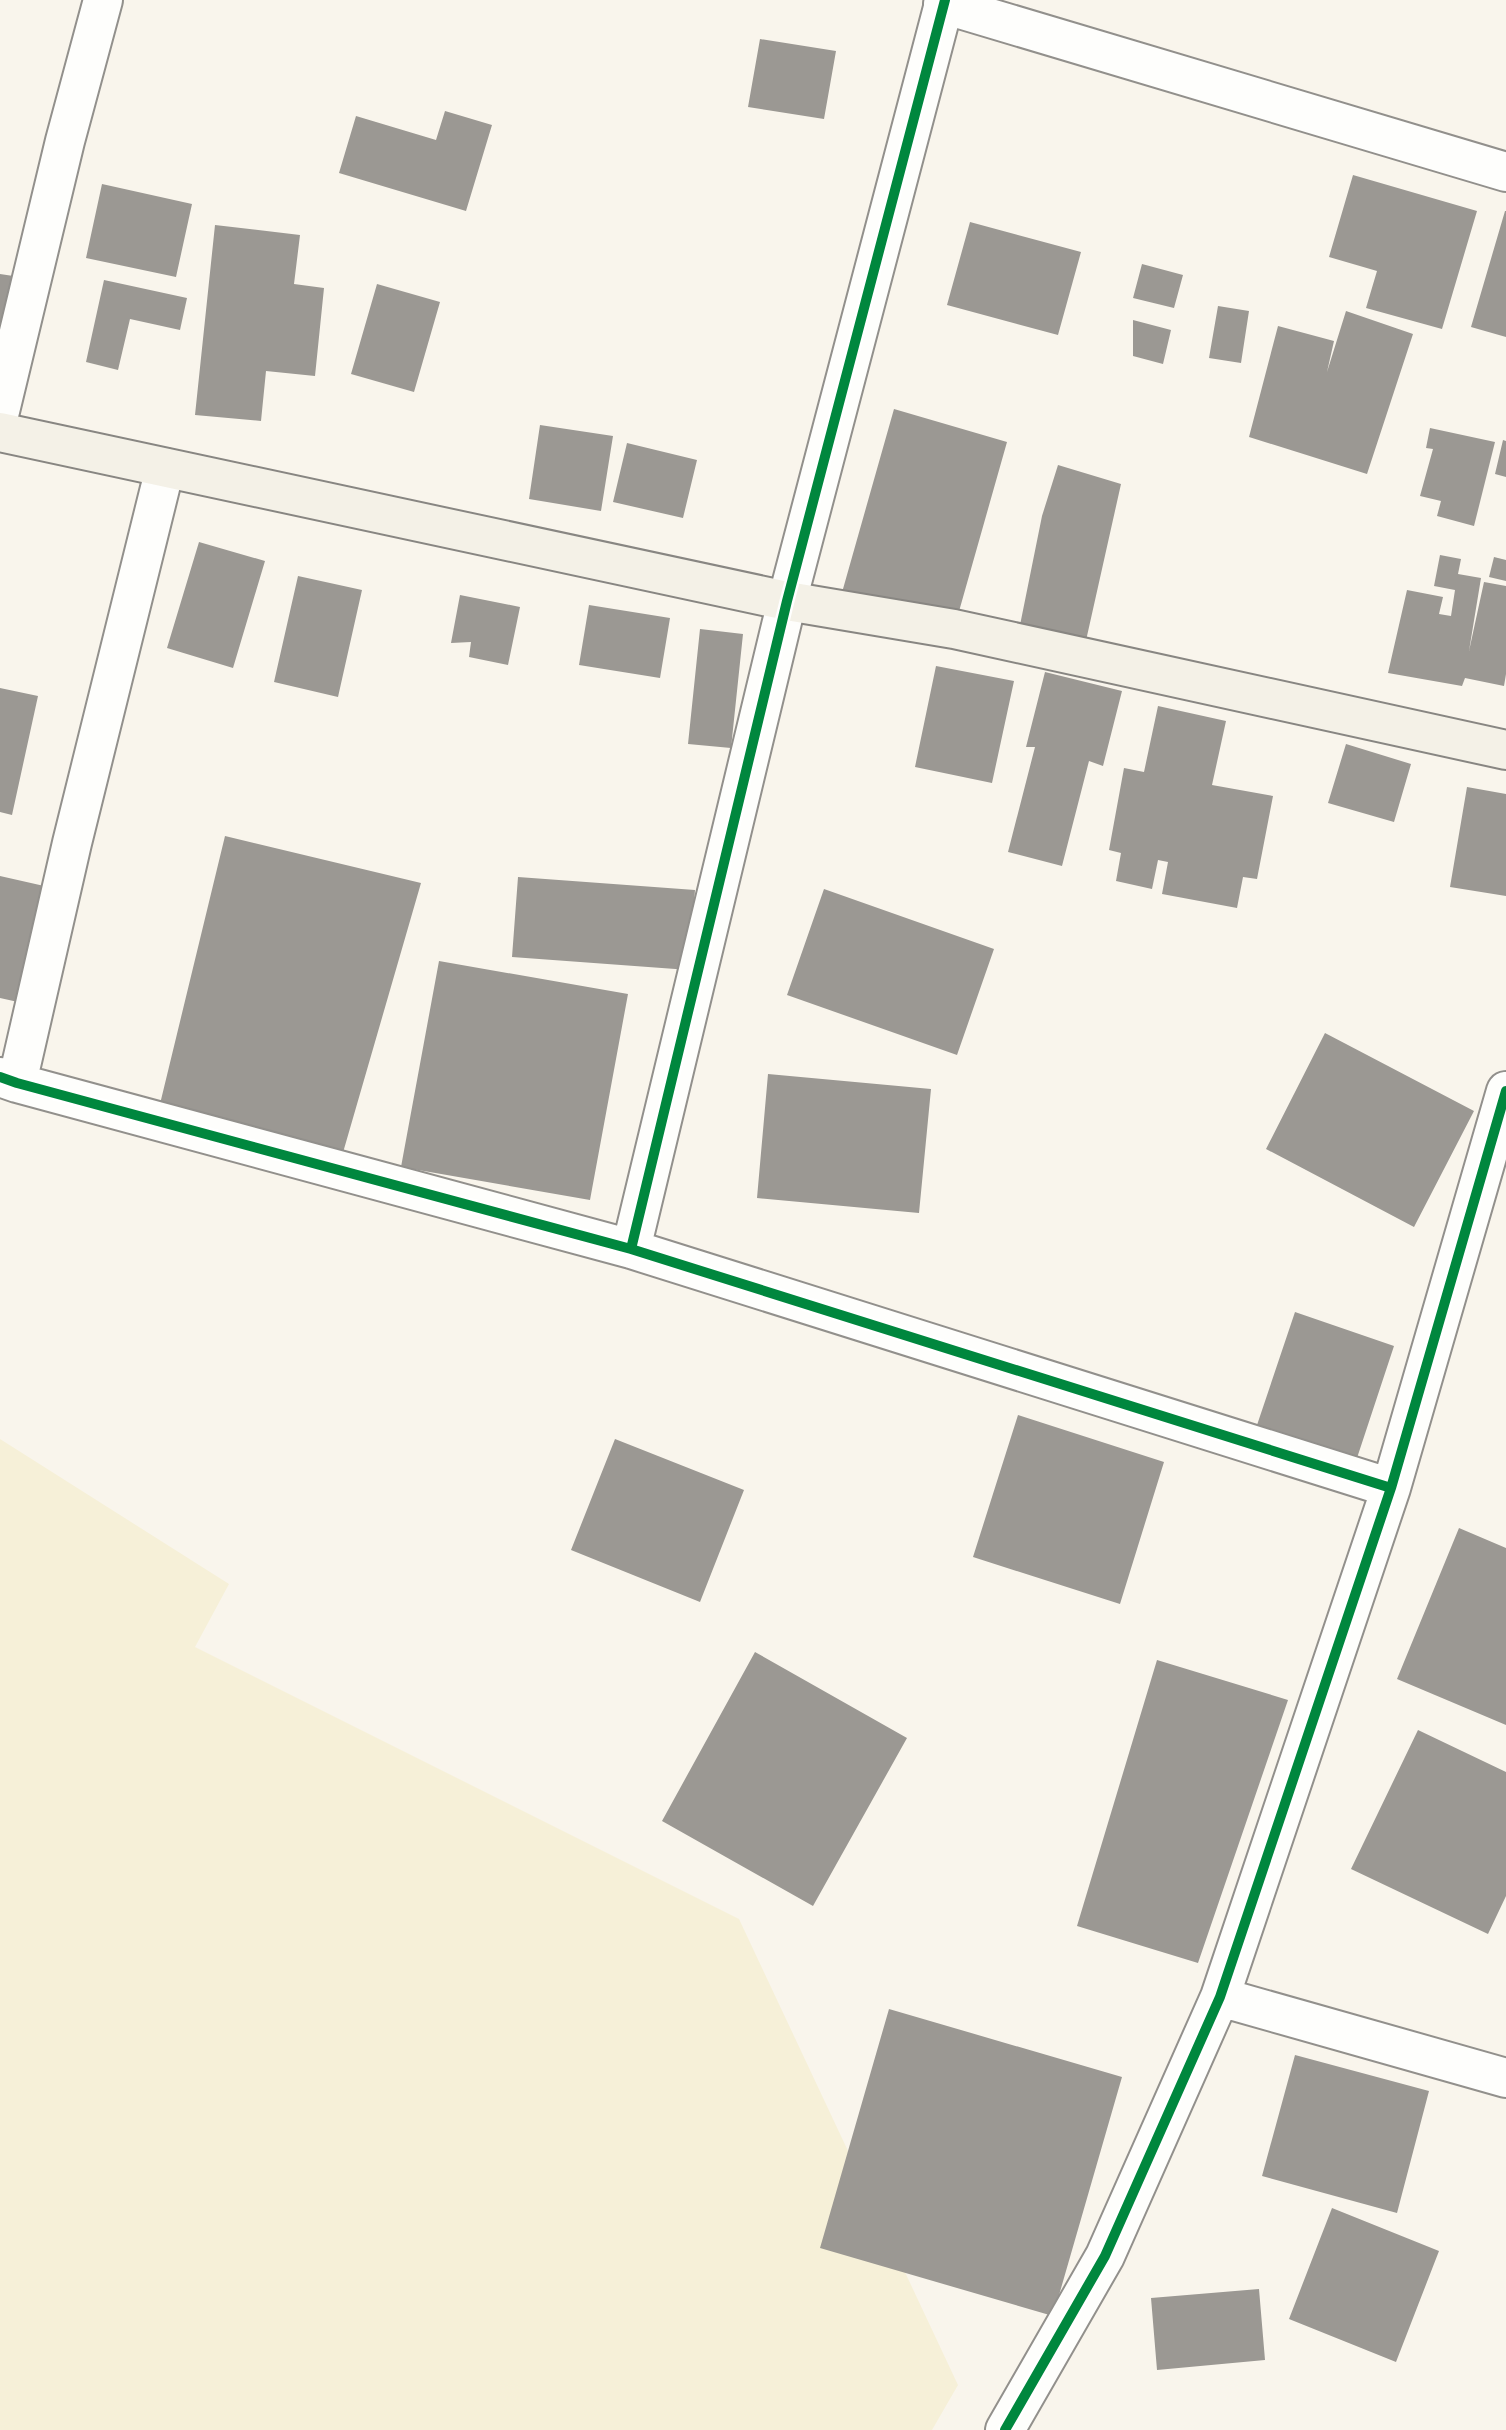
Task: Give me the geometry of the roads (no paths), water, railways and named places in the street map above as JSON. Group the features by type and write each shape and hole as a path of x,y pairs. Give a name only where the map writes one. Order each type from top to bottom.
{"main road":[{"path":"0,432 787,601 954,629 1506,750"}],"street":[{"path":"0,411 65,141 103,0"},
{"path":"631,1249 787,601 944,2 1506,172"},
{"path":"165,468 72,843 8,1080 631,1249 1391,1488"},
{"path":"1005,2430 1105,2256 1220,1997 1391,1488 1506,1091"},
{"path":"1220,1997 1506,2078"}]}
